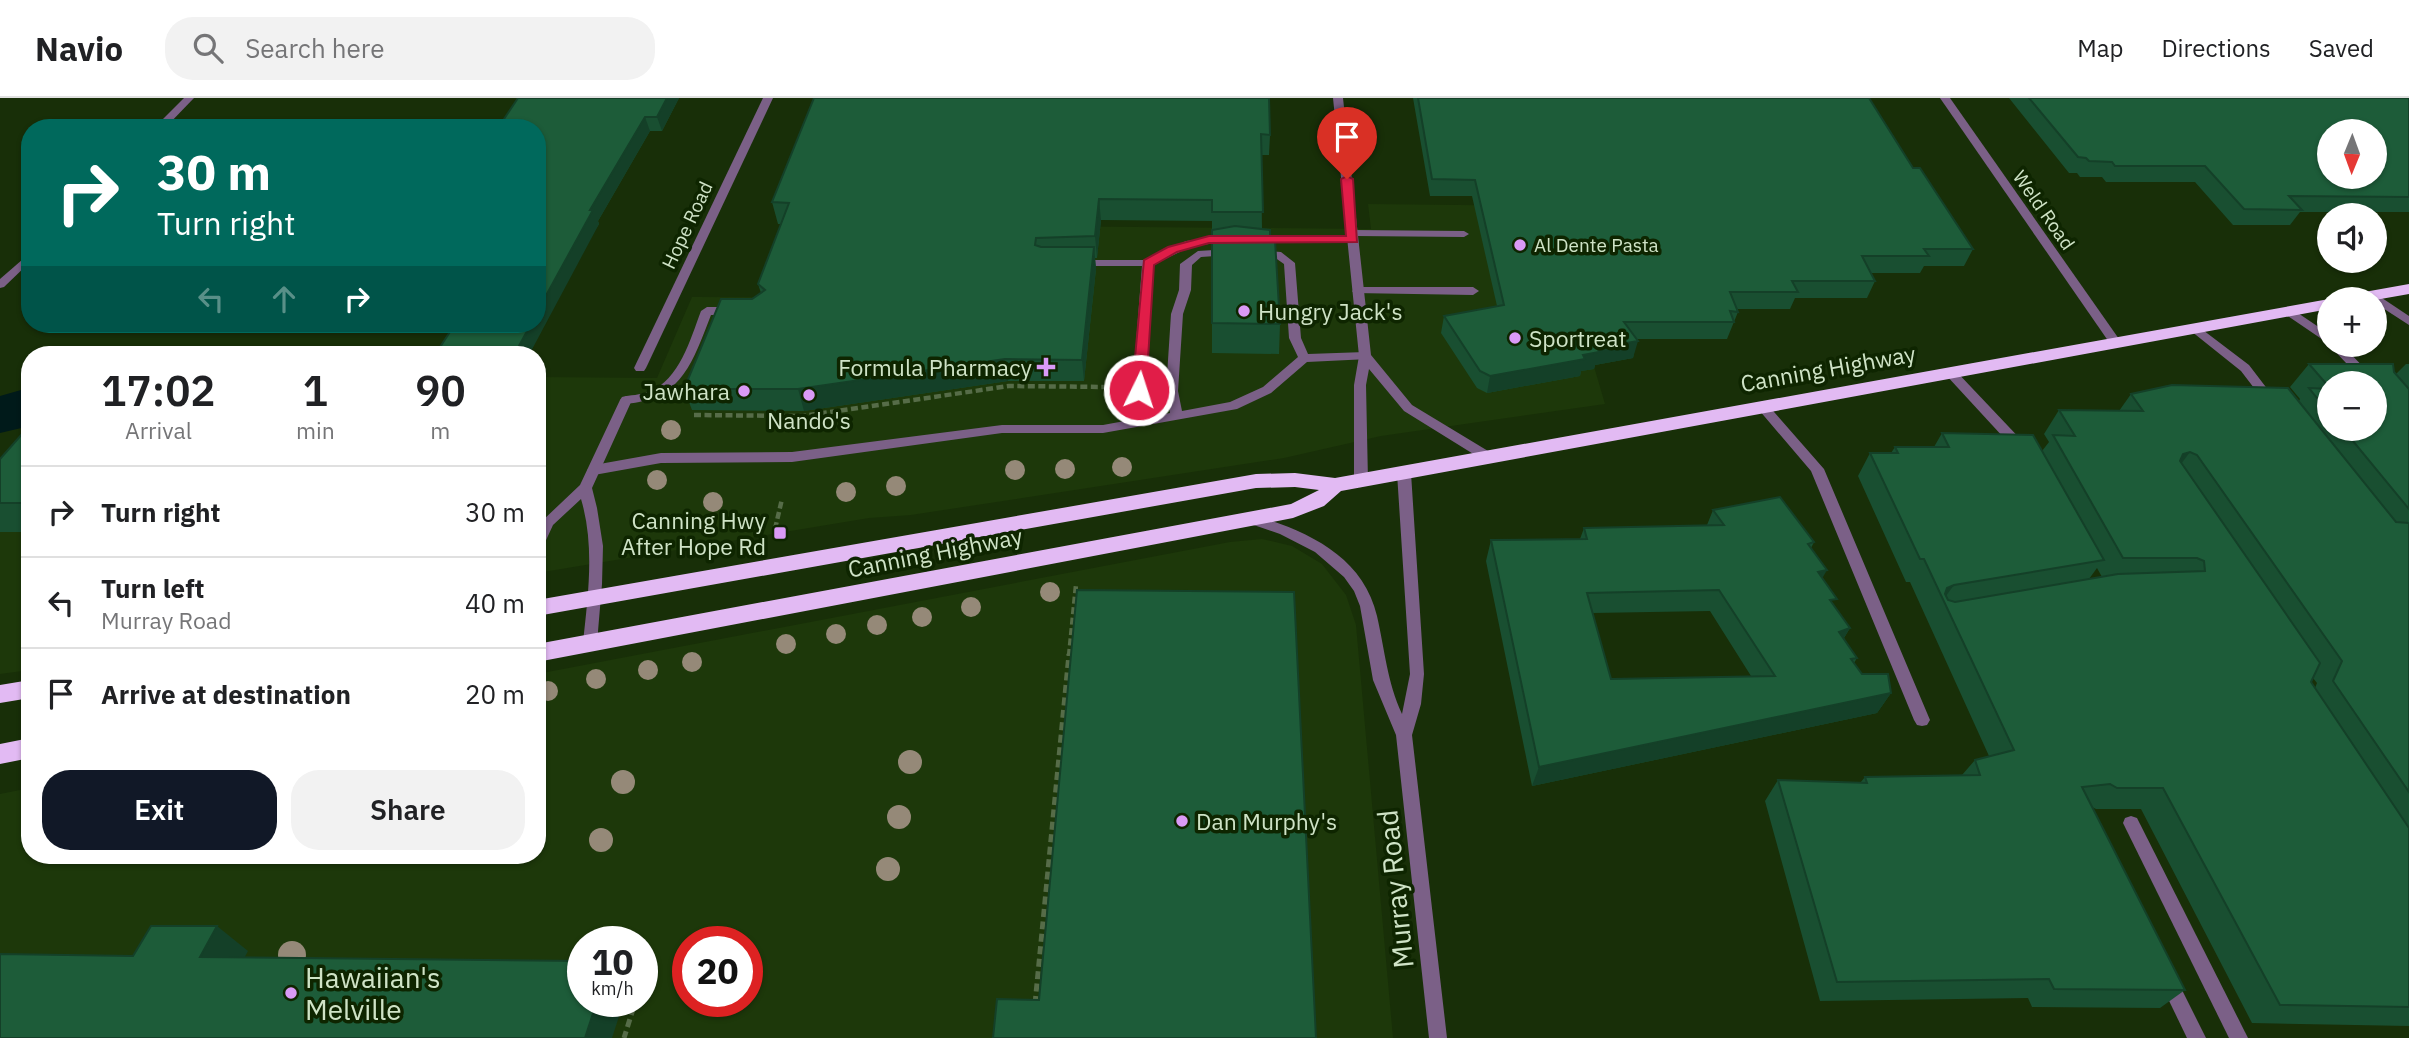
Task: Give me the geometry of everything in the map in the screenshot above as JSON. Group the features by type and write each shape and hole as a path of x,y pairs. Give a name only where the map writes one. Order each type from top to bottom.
{"highway":[{"path":"2387,293 2409,289"},
{"name":"Canning Highway","path":"546,606 1256,481 1295,480 1335,485 1361,481 2317,306"},
{"name":"Canning Highway","path":"546,651 1293,511 1317,502 1329,494 1335,485"},
{"path":"0,694 21,690"},
{"path":"0,754 21,750"}],"street":[{"path":"168,119 189,98"},
{"name":"Hope Road","path":"640,369 768,98"},
{"path":"1338,98 1365,356 1360,384 1361,481"},
{"name":"Weld Road","path":"1945,98 2115,342"},
{"path":"1070,263 1148,263 1173,249 1209,239 1464,234"},
{"path":"1177,416 1172,391 1178,314 1185,290 1186,264 1198,254 1266,251 1285,258 1291,269 1295,338 1304,358"},
{"path":"1136,424 1148,263"},
{"path":"0,285 21,265"},
{"path":"1358,291 1473,291"},
{"path":"2387,306 2409,321"},
{"path":"546,526 585,488 626,400 654,394 673,382 680,373 707,310 749,311"},
{"path":"2289,311 2317,331"},
{"path":"2195,328 2245,368 2278,411"},
{"path":"594,470 661,458 792,457 1002,429 1103,429 1233,406 1267,390 1304,358 1365,356"},
{"path":"1365,356 1408,408 1488,457"},
{"path":"2347,357 2360,371"},
{"path":"1951,372 2019,443 2025,456"},
{"path":"1763,407 1817,469 1922,720"},
{"name":"Murray Road","path":"1404,473 1418,674 1404,735"},
{"path":"585,488 595,517 597,566 590,643"},
{"name":"Murray Road","path":"1250,519 1269,524 1335,560 1353,578 1367,605 1384,689 1404,735 1438,1038"},
{"path":"2131,823 2239,1038"},
{"path":"2161,964 2197,1038"}],"path":[{"path":"694,415 803,416 1009,386 1111,387"},
{"path":"775,529 782,499"},
{"path":"1034,1011 1077,577"},
{"path":"624,1038 631,1017"}],"shaded area":[{"path":"1368,204 1547,206 1605,404 1381,436 1284,458 911,515 869,518 546,572 546,377 657,378 692,297 1021,298 1031,226 1371,229"},
{"path":"0,461 21,461 21,671 0,674"},
{"path":"1262,539 1292,546 1322,564 1346,595 1356,625 1393,1038 0,1038 0,794 21,790 21,864 546,864 546,672 1230,542"}],"water":[{"path":"21,390 21,428 0,433 0,396"}],"building":[{"path":"518,98 667,98 657,117 645,117 590,210 593,210 546,296 546,119 504,119"},
{"path":"814,98 1269,98 1270,135 1261,134 1263,212 1212,212 1212,200 1099,199 1095,236 1036,238 1035,245 1041,247 1094,247 1082,360 1005,359 798,389 684,389 721,299 752,299 765,290 758,284 789,203 772,202"},
{"path":"1418,98 1869,98 1913,168 1920,168 1973,249 1924,249 1929,256 1862,256 1875,281 1792,281 1798,292 1730,292 1738,312 1730,311 1734,322 1624,322 1638,341 1598,348 1599,352 1583,355 1585,359 1490,376 1480,371 1444,316 1504,305 1475,180 1432,179"},
{"path":"2029,98 2409,98 2409,197 2289,196 2302,210 2244,209 2205,166 2115,166 2112,162 2089,161 2078,157"},
{"name":"Hungry Jack's","path":"1235,226 1270,230 1270,240 1275,240 1280,324 1212,323 1212,230"},
{"path":"449,333 526,333 519,346 441,346"},
{"path":"2309,364 2393,364 2394,372 2409,389 2409,509 2353,441 2387,441 2387,371 2317,371 2317,373"},
{"path":"2172,385 2288,388 2317,424 2317,441 2331,441 2396,522 2409,523 2409,792 2333,681 2342,661 2197,455 2190,452 2183,454 2180,461 2320,663 2311,682 2409,828 2409,1007 2280,1005 2163,788 2117,788 2110,784 2082,787 2185,990 2054,989 2049,979 1837,982 1778,780 1867,783 1865,777 1980,775 1975,760 2014,750 1924,559 1920,559 1870,453 1898,453 1895,447 1949,447 1942,433 2033,435 2104,560 1954,585 1947,588 1945,594 1948,600 1955,602 2118,574 2205,571 2204,561 2197,558 2123,558 2053,435 2075,436 2059,410 2143,411 2131,394"},
{"path":"2309,388 2317,388 2317,398"},
{"path":"21,435 21,503 0,503 0,459"},
{"path":"1780,497 1814,542 1808,544 1827,570 1818,572 1837,599 1830,600 1850,628 1839,632 1857,658 1851,659 1862,674 1888,674 1891,693 1539,767 1491,540 1587,539 1584,528 1724,525 1713,510","holes":["1719,590 1775,676 1611,679 1587,593"]},
{"name":"Dan Murphy's","path":"1077,590 1294,592 1316,1038 993,1038 997,999 1039,1000"},
{"name":"Hawaiian's Melville","path":"151,926 217,926 200,957 567,961 567,1017 592,1017 585,1038 0,1038 0,954 133,956"}],"place":[{"name":"Al Dente Pasta","path":"1520,245"},
{"name":"Hungry Jack's","path":"1244,311"},
{"name":"Sportreat","path":"1515,338"},
{"name":"Formula Pharmacy","path":"1046,367"},
{"name":"Jawhara","path":"744,391"},
{"name":"Nando's","path":"809,395"},
{"name":"Canning Hwy After Hope Rd","path":"780,533"},
{"name":"Dan Murphy's","path":"1182,821"},
{"name":"Hawaiian's Melville","path":"291,993"}],"route":[{"path":"1139,390 1148,263 1173,249 1209,239 1353,239 1347,179"}]}
